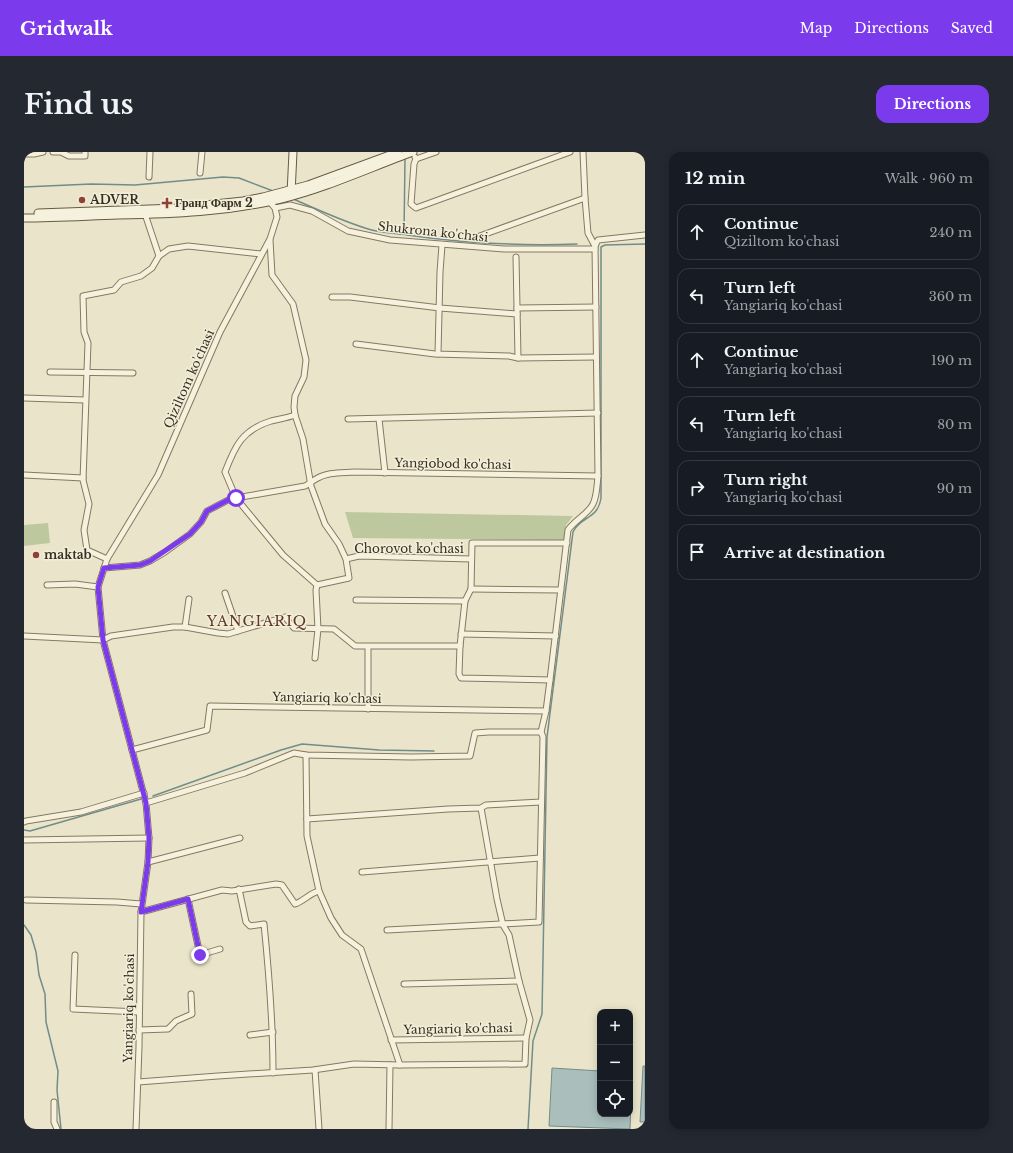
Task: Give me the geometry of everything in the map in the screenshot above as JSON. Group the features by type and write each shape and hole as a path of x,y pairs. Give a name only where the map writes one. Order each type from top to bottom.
{"main road":[{"path":"285,194 293,152"},
{"path":"24,213 214,211 285,194 398,154 414,154"},
{"path":"24,218 106,213"}],"street":[{"path":"24,154 43,152"},
{"path":"53,152 61,152 69,156 85,156 85,152"},
{"path":"149,177 150,152"},
{"path":"200,174 202,152"},
{"path":"436,152 414,154 411,204 416,208 570,152"},
{"path":"583,152 588,233 595,247"},
{"name":"Shukrona ko'chasi","path":"477,237 585,198"},
{"path":"268,199 275,208"},
{"name":"Shukrona ko'chasi","path":"275,208 290,205 312,211 348,232 390,240 504,249 595,247"},
{"name":"Qiziltom ko'chasi","path":"98,587 107,559 158,475 220,332 270,239 277,217 275,208"},
{"path":"145,212 159,256"},
{"path":"387,930 539,922 543,738 541,732 546,711 568,530 573,523 593,505 597,490 598,413 595,247 598,240 645,235"},
{"path":"270,239 272,275 293,304 306,360 304,377 295,396 295,415 303,440 311,483 325,524 339,544 346,559 349,578 317,585"},
{"path":"438,354 442,245"},
{"path":"107,559 87,550 84,530 89,504 83,478 88,343 84,332 83,296 114,290 121,282 142,276 152,268 159,256 169,249 188,246 261,254"},
{"path":"516,257 518,358"},
{"path":"332,297 350,297 440,308 517,314"},
{"path":"517,308 596,306"},
{"path":"356,344 438,354 509,356 518,358 596,357"},
{"path":"50,372 133,373"},
{"path":"24,398 85,400"},
{"path":"348,419 598,413"},
{"path":"295,415 271,421 248,431 234,450 225,472 236,498 283,555 317,585"},
{"path":"379,419 385,473"},
{"name":"Yangiobod ko'chasi","path":"311,483 314,479 330,474 354,472 598,476"},
{"path":"24,476 83,478"},
{"path":"104,568 140,565 150,561 190,534 201,522 207,511 230,499 305,486 311,483"},
{"name":"Chorovot ko'chasi","path":"346,559 359,556 471,559 472,543 567,543"},
{"path":"471,559 471,589 466,601 461,634 459,674 461,678 550,680"},
{"path":"24,822 81,812 144,793 103,640 98,587 75,584 47,585"},
{"path":"315,658 318,629 317,585"},
{"path":"471,589 561,590"},
{"path":"225,593 238,631"},
{"path":"185,627 189,599"},
{"path":"356,600 466,601"},
{"path":"24,636 103,640 112,636 173,627 185,627 228,634 285,618 294,628 334,629 355,646 460,646"},
{"path":"461,634 556,636"},
{"path":"368,646 368,709"},
{"name":"Yangiariq ko'chasi","path":"132,750 207,730 210,706 546,711"},
{"path":"146,803 245,773 294,753 306,755 411,757 470,756 475,734 489,732 541,732"},
{"name":"Yangiariq ko'chasi","path":"306,755 307,836 319,891 331,918 342,935 361,949 391,1040 526,1038"},
{"name":"Yangiariq ko'chasi","path":"136,1129 141,912 148,862 149,838 144,793"},
{"path":"307,819 481,808 486,805 541,802"},
{"name":"Yangiariq ko'chasi","path":"400,1066 525,1064 526,1038 530,1020 509,935 503,925 481,808"},
{"path":"24,840 149,838"},
{"path":"148,862 240,838"},
{"path":"362,872 540,858"},
{"path":"141,912 222,890 225,891 276,884 282,885 295,904 319,891"},
{"path":"239,889 246,922 250,926 264,924 273,1032 273,1073"},
{"path":"188,899 200,955 220,949"},
{"path":"26,900 142,904"},
{"path":"75,956 73,1008 139,1012"},
{"path":"404,984 519,980"},
{"path":"139,1030 168,1029 176,1021 192,1014 191,994"},
{"path":"250,1035 273,1032"},
{"path":"138,1082 315,1070 354,1064 400,1066 391,1040"},
{"path":"389,1129 390,1065"},
{"path":"315,1070 319,1129"},
{"path":"54,1102 54,1122 57,1129"}],"green space":[{"path":"345,512 573,516 566,525 564,540 353,538"},
{"path":"48,523 50,543 24,546 24,525"}],"shaded area":[{"path":"643,1066 645,1066 645,1122 640,1122"},
{"path":"552,1068 597,1071 597,1117 630,1117 630,1129 549,1126"}],"waterway":[{"path":"404,234 405,158"},
{"path":"24,187 91,184 135,185 223,177 239,178 273,191"},
{"path":"291,198 346,221 370,230 381,232 449,240 492,243 535,245 577,244"},
{"path":"528,1129 533,1041 542,1014 547,737 573,532 580,523 593,514 599,505 601,498 601,247 605,245 645,244"},
{"path":"153,796 281,750 302,744 379,750 434,751"},
{"path":"24,830 30,831 141,799"},
{"path":"24,925 31,935 36,952 39,975 45,994 46,1022 58,1071 57,1090 61,1129"}],"place":[{"name":"ADVER","path":"82,200"},
{"name":"Гранд Фарм 2","path":"167,203"},
{"name":"maktab","path":"36,555"}],"district":[{"name":"YANGIARIQ","path":"257,621"}],"route":[{"path":"200,955 188,899 141,912 148,862 149,838 146,803 103,640 98,587 104,568 140,565 150,561 190,534 201,522 207,511 230,499 236,498"}]}
